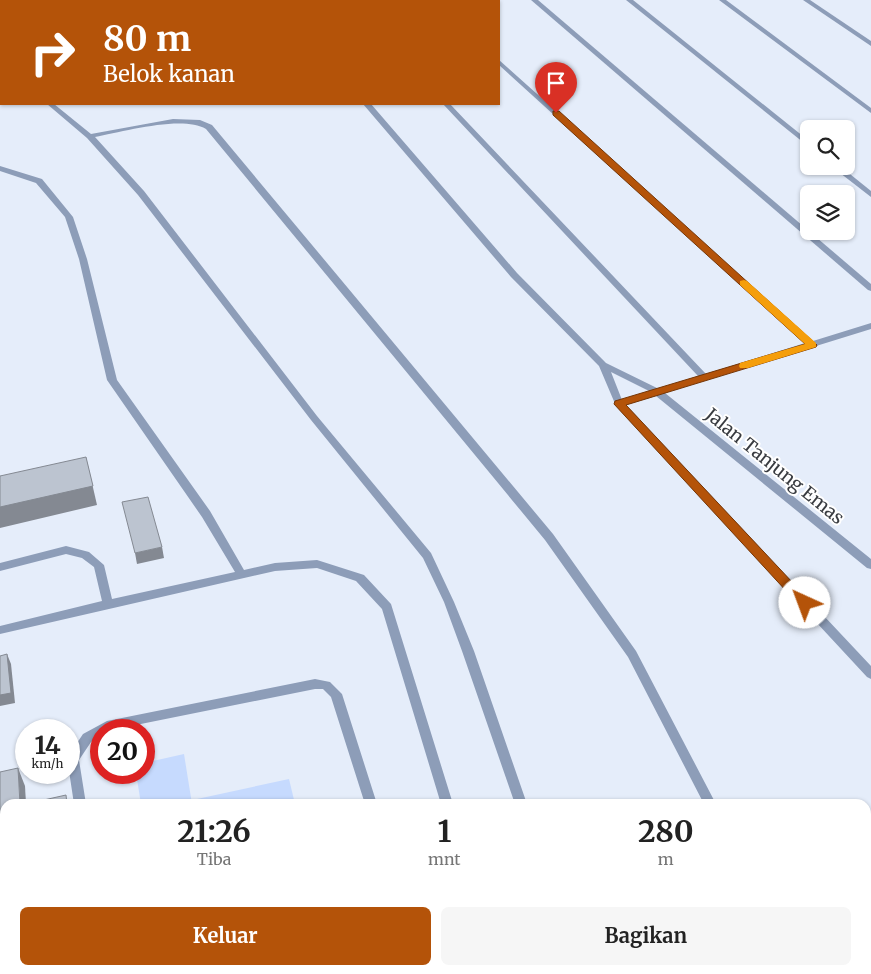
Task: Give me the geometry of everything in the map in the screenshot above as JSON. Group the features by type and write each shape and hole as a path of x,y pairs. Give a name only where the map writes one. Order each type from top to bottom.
{"lane":[{"path":"534,0 871,288"},
{"path":"629,0 800,138"},
{"path":"722,0 871,111"},
{"path":"806,0 871,44"},
{"path":"500,63 812,345"},
{"path":"51,105 90,136 141,193 314,418 427,556 449,602 468,651 519,799"},
{"path":"368,105 514,275 603,365 619,404 871,674"},
{"path":"447,105 704,378"},
{"path":"90,136 173,121 200,122 209,127 549,537 632,654 707,799"},
{"path":"0,168 39,181 69,217 83,259 112,380 192,497 206,514 242,575"},
{"path":"846,175 871,195"},
{"path":"619,404 871,326"},
{"name":"Jalan Tanjung Emas","path":"603,365 658,392 871,565"},
{"path":"0,567 66,550 85,555 99,566 108,604"},
{"path":"2,627 275,567 317,564 360,578 387,607 445,799"},
{"path":"79,799 74,759 86,738 111,724 315,684 326,685 336,694 369,799"}],"shaded area":[{"path":"184,754 191,799 140,799 138,784 155,784 155,761"},
{"path":"289,779 294,799 197,799"}],"building":[{"path":"86,457 93,486 0,507 0,476"},
{"path":"148,497 162,547 135,553 122,502"},
{"path":"7,654 11,693 0,695 0,656"},
{"path":"15,769 15,784 19,784 20,799 0,799 0,772"},
{"path":"66,795 66,799 48,799"}],"slow traffic":[{"path":"744,283 812,345 744,366"}],"route":[{"path":"556,113 812,345 619,404 805,603"}]}
